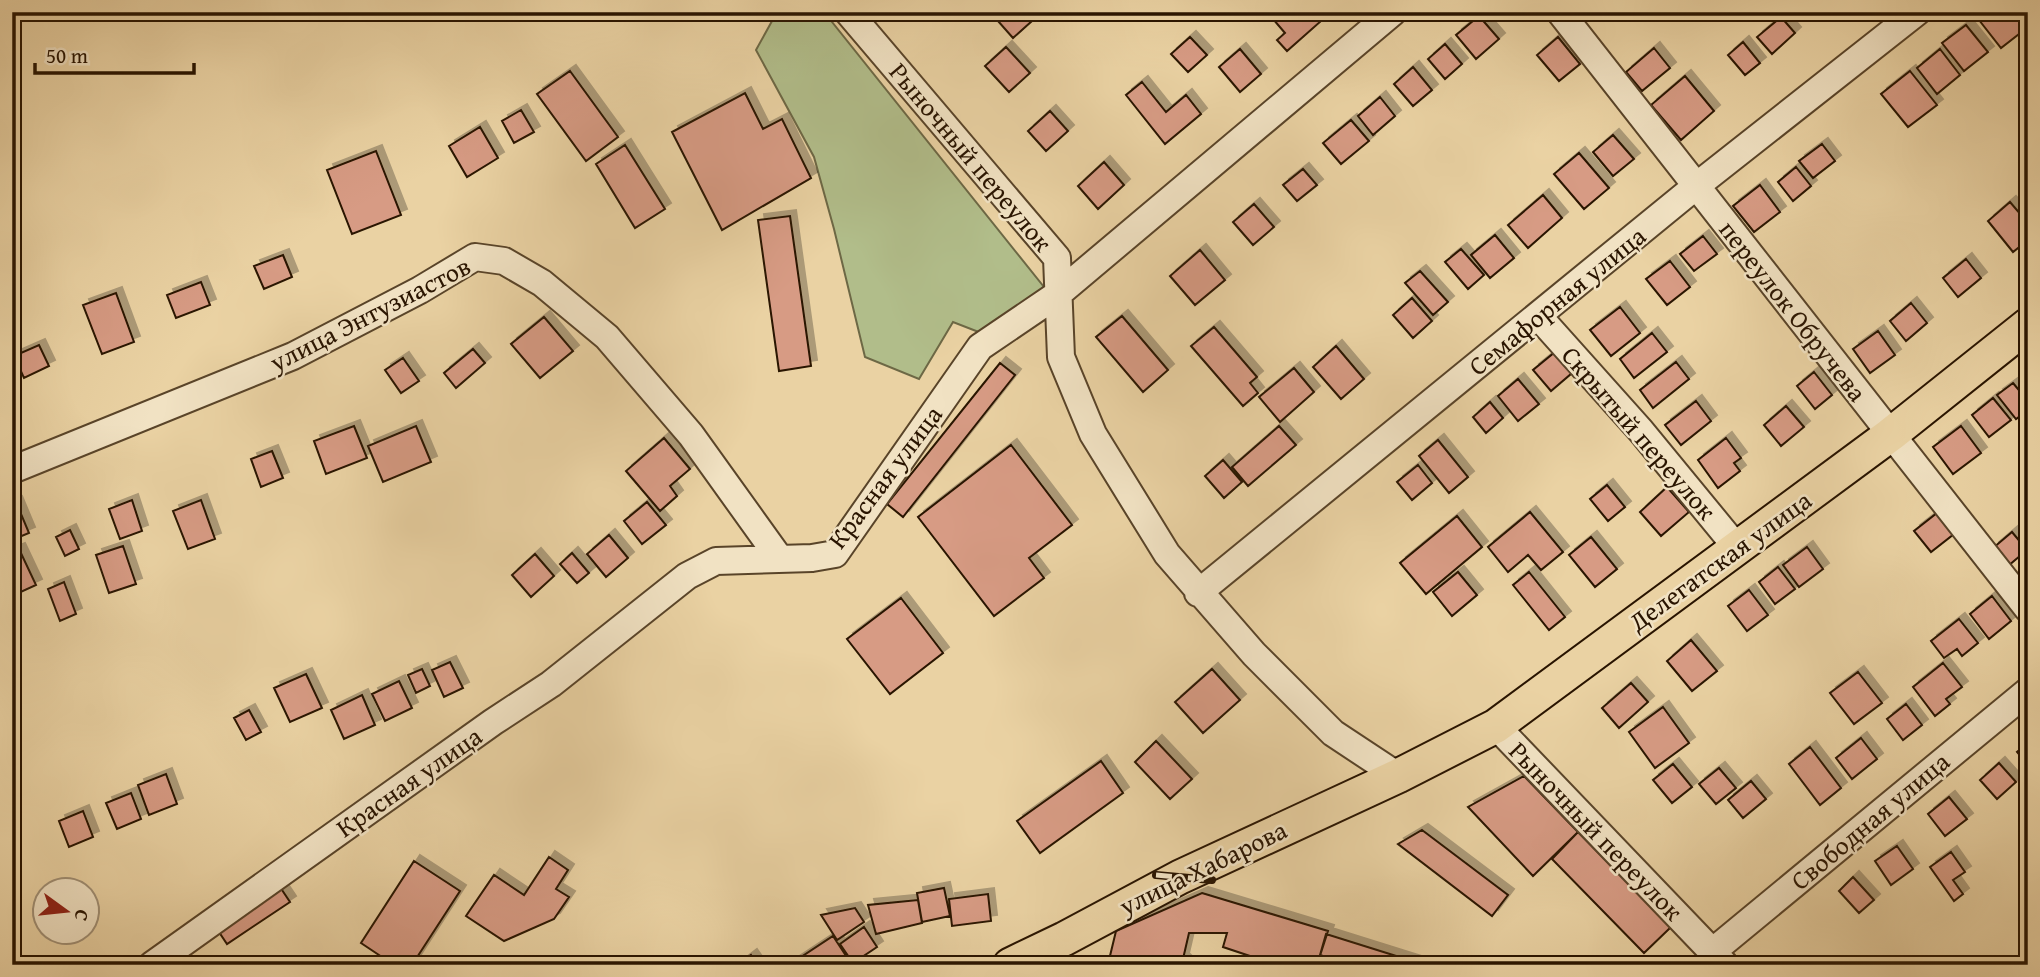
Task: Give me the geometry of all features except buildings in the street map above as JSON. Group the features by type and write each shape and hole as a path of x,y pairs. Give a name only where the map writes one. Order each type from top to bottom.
{"main road":[{"name":"Делегатская улица","path":"1398,776 1496,726 1890,435 2028,325"},
{"name":"улица Хабарова","path":"1010,965 1180,877 1398,776"}],"street":[{"name":"Рыночный переулок","path":"848,12 1057,258 1061,357 1093,435 1167,554 1198,593 1254,654 1333,733 1398,776"},
{"name":"Красная улица","path":"152,965 492,722 551,684 687,576 716,561 812,558 835,554 980,347 1058,294 1393,12"},
{"name":"переулок Обручева","path":"1560,12 2028,609"},
{"name":"Семафорная улица","path":"1198,593 1695,187 1917,12"},
{"name":"улица Энтузиастов","path":"12,470 293,356 420,290 475,257 504,261 542,284 607,337 691,435 780,559"},
{"name":"Скрытый переулок","path":"1539,317 1641,431 1738,549"},
{"name":"Свободная улица","path":"1718,958 2028,691"},
{"name":"Рыночный переулок","path":"1496,726 1718,958"}],"green space":[{"path":"777,12 824,12 1048,292 989,336 953,322 919,379 865,357 814,157 756,50"}],"railway":[{"path":"1156,875 1212,880"}]}
